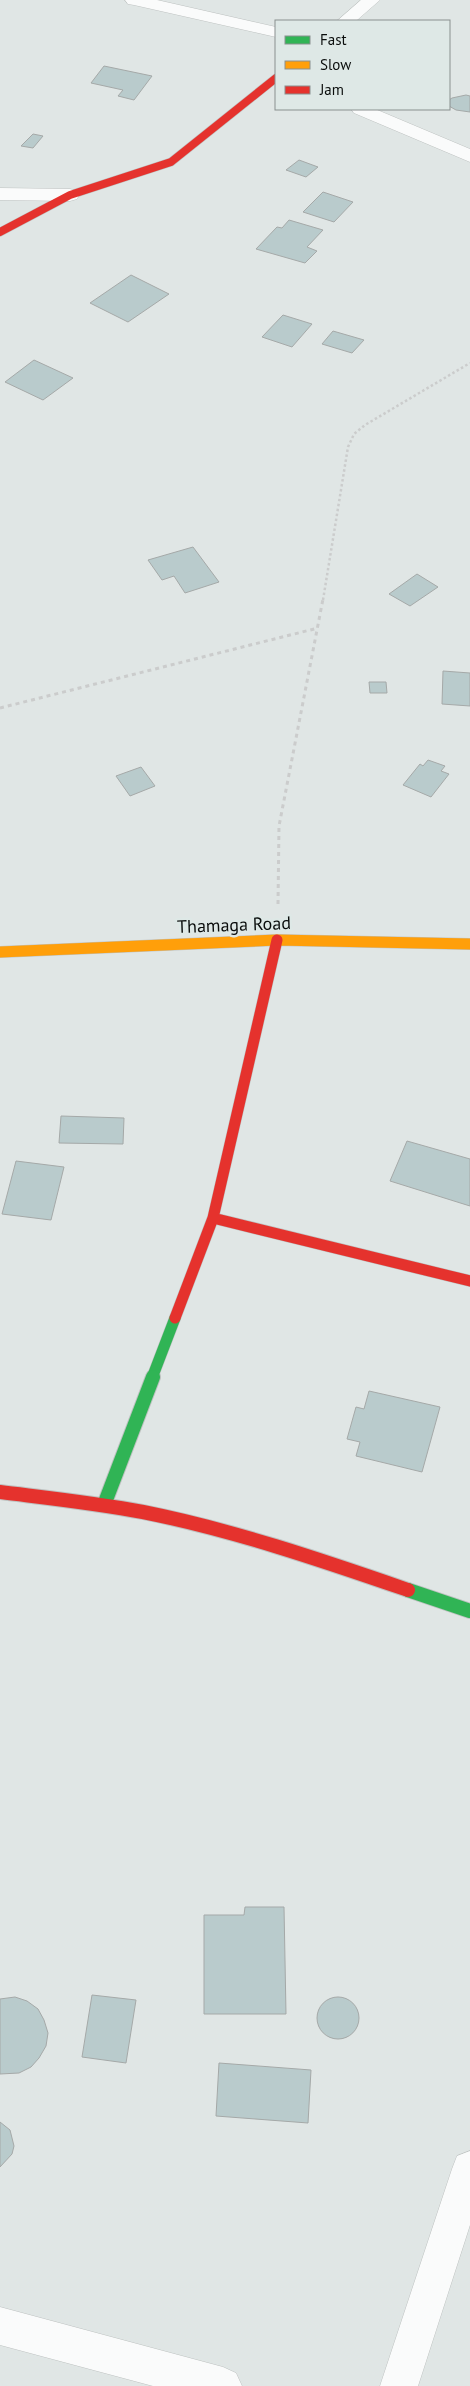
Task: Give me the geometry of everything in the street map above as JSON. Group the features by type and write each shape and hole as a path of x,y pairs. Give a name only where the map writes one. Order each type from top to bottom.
{"street":[{"path":"134,0 275,32"},
{"path":"347,20 371,0"},
{"path":"0,232 70,195 171,162 275,79"},
{"path":"362,110 470,156"},
{"path":"0,194 70,195"},
{"path":"104,1505 213,1218 277,940"},
{"name":"Thamaga Road","path":"0,952 277,940 470,944"},
{"path":"213,1218 470,1281"},
{"path":"0,1492 104,1505 183,1520 293,1550 470,1611"},
{"path":"399,2386 470,2169"},
{"path":"0,2326 223,2386"}],"path":[{"path":"277,940 279,826 318,628 348,447 354,434 470,362"},
{"path":"0,708 318,628"}],"building":[{"path":"104,66 152,76 134,100 118,96 123,90 91,83"},
{"path":"470,96 470,112 456,110 450,107 450,99"},
{"path":"33,134 43,136 33,148 21,146"},
{"path":"299,160 318,167 306,177 286,170"},
{"path":"323,192 353,202 334,222 303,212"},
{"path":"289,220 323,230 307,247 317,251 305,263 256,249 277,227 282,228"},
{"path":"131,275 169,294 128,322 90,303"},
{"path":"283,315 312,324 292,347 262,337"},
{"path":"333,331 364,340 352,353 322,344"},
{"path":"34,360 73,378 43,400 5,382"},
{"path":"193,547 219,582 185,593 174,576 162,580 148,560"},
{"path":"417,574 438,587 410,606 389,594"},
{"path":"443,671 470,673 470,706 442,704"},
{"path":"369,682 386,682 387,693 370,693"},
{"path":"428,760 445,766 441,771 449,774 431,797 403,785 420,764 423,766"},
{"path":"141,767 155,786 130,796 116,776"},
{"path":"61,1116 124,1118 123,1144 59,1143"},
{"path":"407,1141 470,1159 470,1206 390,1181"},
{"path":"16,1161 64,1167 51,1220 2,1214"},
{"path":"369,1391 440,1407 422,1472 356,1456 360,1442 347,1439 356,1407 364,1409"},
{"path":"245,1907 284,1907 286,2014 204,2014 204,1915 244,1915"},
{"path":"92,1995 136,2000 126,2063 82,2057"},
{"path":"15,1997 27,2001 38,2009 48,2033 46,2046 31,2067 19,2073 0,2074 0,1999"},
{"path":"342,1997 350,2000 356,2006 359,2018 356,2030 350,2036 334,2039 326,2036 320,2030 317,2014 320,2006 326,2000"},
{"path":"219,2063 311,2070 308,2123 216,2116"},
{"path":"0,2122 10,2130 14,2146 12,2154 0,2167"}],"traffic: fast":[{"path":"104,1505 175,1318"},
{"path":"408,1590 470,1611"}],"traffic: slow":[{"path":"0,952 277,940 470,944"}],"traffic: jam":[{"path":"0,232 70,195 171,162 275,79"},
{"path":"175,1318 213,1218 277,940"},
{"path":"213,1218 470,1281"},
{"path":"0,1492 121,1508 192,1523 286,1549 408,1590"}]}
